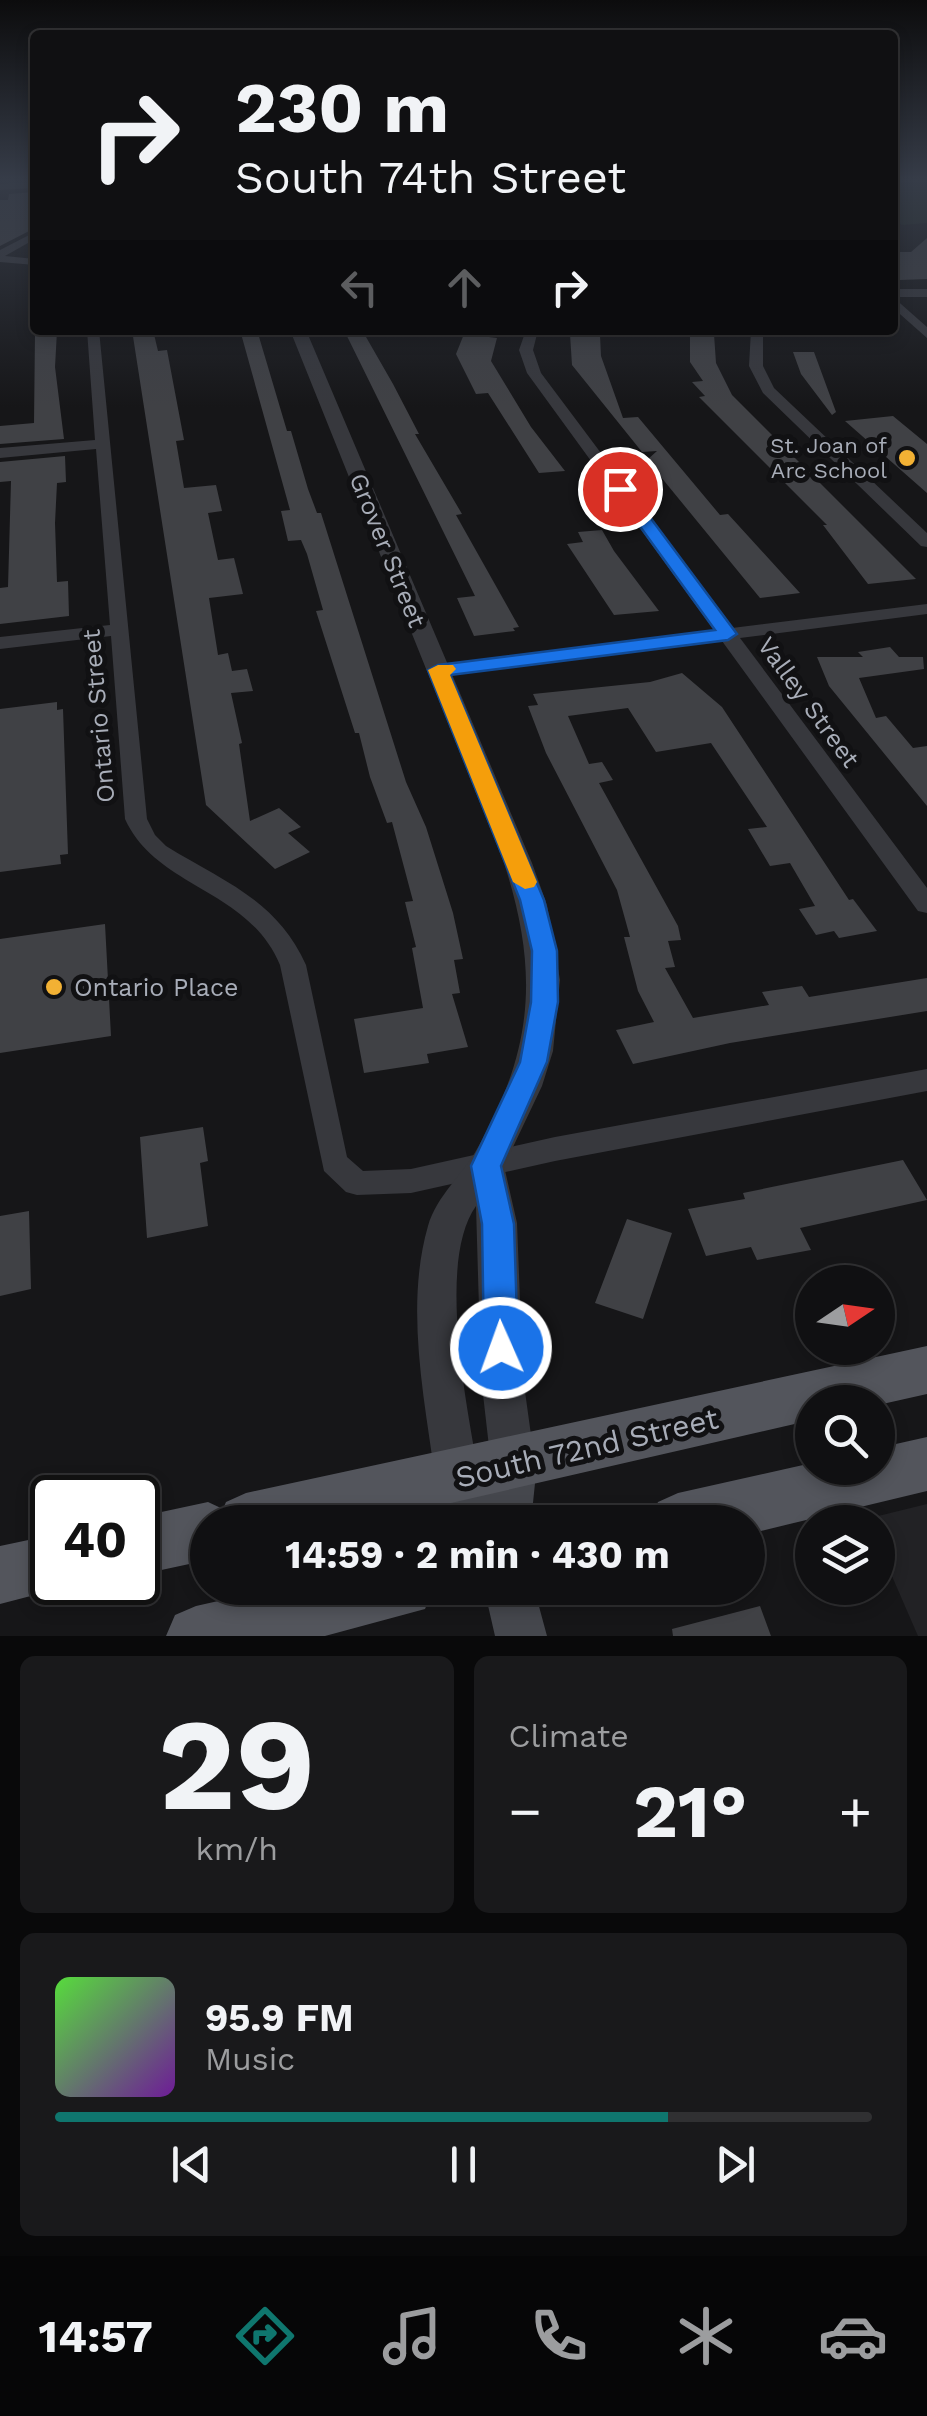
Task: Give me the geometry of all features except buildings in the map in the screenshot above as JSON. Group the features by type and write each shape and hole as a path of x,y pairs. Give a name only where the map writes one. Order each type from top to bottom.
{"main road":[{"name":"South 72nd Street","path":"418,1505 469,1500 513,1464 927,1370"},
{"path":"509,1505 513,1464"},
{"path":"751,1505 927,1464"},
{"path":"160,1541 190,1534"},
{"path":"0,1575 30,1569"},
{"path":"196,1636 330,1605"},
{"path":"513,1605 521,1636"}],"street":[{"path":"0,256 30,261"},
{"path":"898,296 927,292"},
{"path":"898,303 927,334"},
{"name":"Ontario Street","path":"93,335 131,792 140,829 168,858 259,912 281,936 293,965 334,1164 357,1182 411,1181 555,1149 927,1080"},
{"name":"Grover Street","path":"300,335 532,900 545,951 544,1002 534,1062 486,1166 458,1198 446,1228 439,1328 443,1386 469,1500"},
{"name":"Valley Street","path":"530,335 526,350 534,372 927,905"},
{"path":"757,335 756,366 768,390 927,542"},
{"path":"0,454 102,444"},
{"path":"438,670 927,610"},
{"path":"0,643 117,630"},
{"path":"486,1166 498,1224 502,1376 513,1464"}],"shaded area":[{"path":"927,1504 927,1636 918,1636 895,1583 895,1512"}],"slow traffic":[{"path":"446,669 438,670 525,882"}],"place":[{"name":"St. Joan of Arc School","path":"907,458"},
{"name":"Ontario Place","path":"54,987"}],"route":[{"path":"501,1348 498,1224 486,1166 534,1062 544,1002 545,951 532,900 438,670 728,634 620,489"}]}
